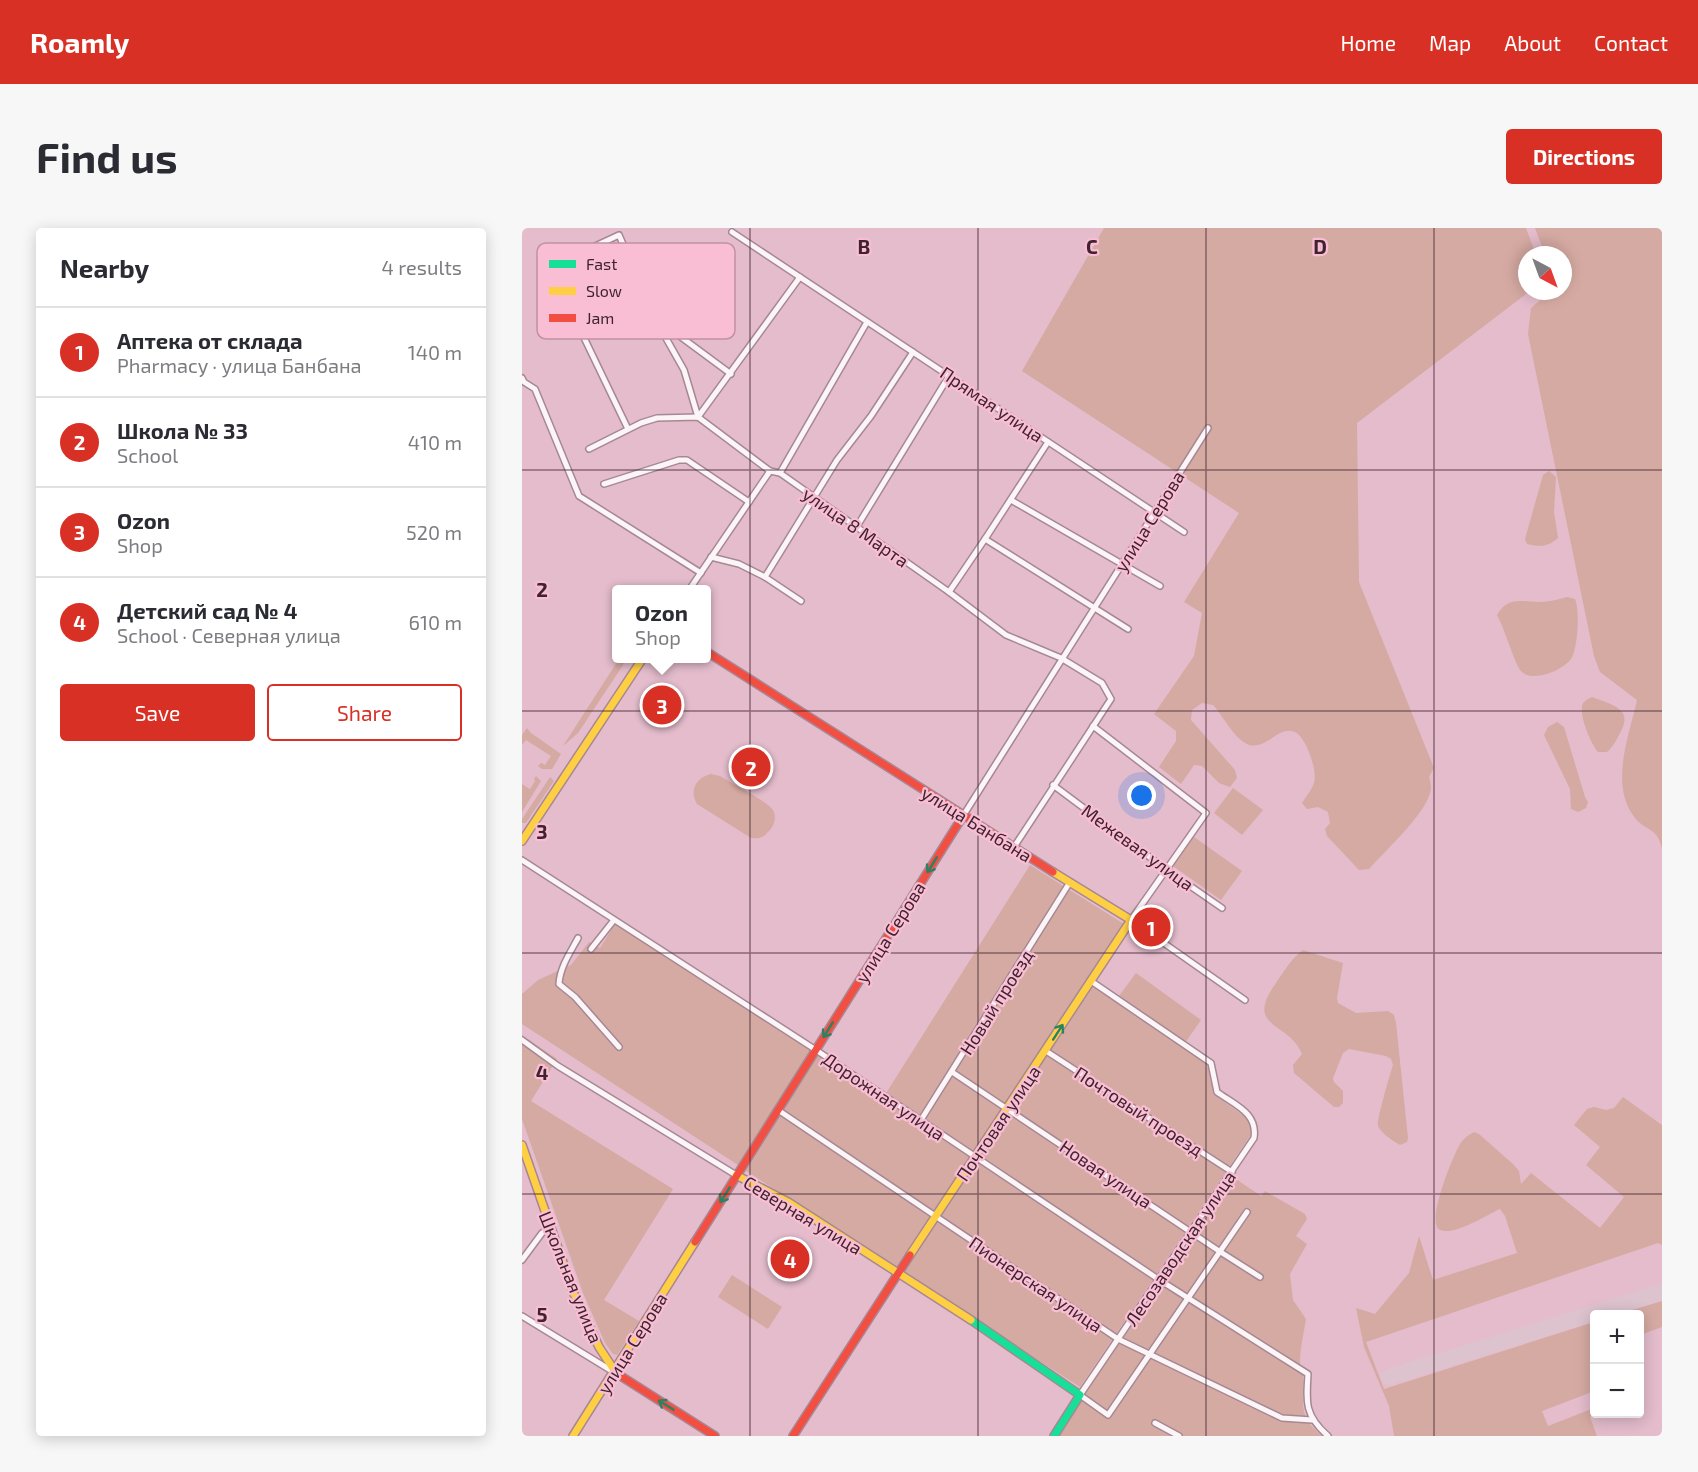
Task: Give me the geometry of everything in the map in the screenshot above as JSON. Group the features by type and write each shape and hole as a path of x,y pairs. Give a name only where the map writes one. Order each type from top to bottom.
{"street":[{"name":"Прямая улица","path":"732,232 1184,532"},
{"path":"602,243 619,235 623,243"},
{"path":"698,417 800,277"},
{"path":"780,473 867,321"},
{"path":"585,339 628,429"},
{"path":"666,339 684,370 698,417"},
{"path":"684,339 731,374"},
{"path":"765,577 837,460 871,416 913,352"},
{"path":"856,528 949,376"},
{"path":"522,378 535,389 579,496 700,573"},
{"path":"589,449 628,429 657,418 698,417"},
{"name":"улица 8 Марта","path":"698,417 770,471 780,473 1006,635 1061,658 1102,683 1111,699 1093,726"},
{"name":"улица Серова","path":"573,1436 1208,428"},
{"path":"949,592 1048,442"},
{"path":"604,484 680,460 687,460 749,502"},
{"path":"692,585 770,471"},
{"path":"1011,500 1160,586"},
{"path":"985,539 1128,629"},
{"path":"711,557 739,564 765,577 801,601"},
{"name":"улица Банбана","path":"711,655 963,816 1131,920 1245,1000"},
{"path":"522,841 640,663"},
{"path":"1014,848 1093,726"},
{"name":"Почтовая улица","path":"793,1436 1131,920 1206,813 1093,726"},
{"name":"Межевая улица","path":"1053,785 1222,908"},
{"name":"Дорожная улица","path":"522,860 816,1050 1158,1279 1308,1374 1308,1407 1312,1420"},
{"name":"Новый проезд","path":"921,1120 1070,882"},
{"path":"591,949 614,920"},
{"path":"578,938 566,960 560,976 560,984 575,997 619,1047"},
{"name":"Лесозаводская улица","path":"1054,1436 1190,1230 1232,1172 1254,1138 1256,1126 1251,1116 1217,1092 1211,1063 1091,981"},
{"name":"Северная улица","path":"522,1040 558,1066 736,1175 788,1202 983,1328 1080,1395"},
{"name":"Почтовый проезд","path":"1046,1051 1232,1172"},
{"name":"Новая улица","path":"952,1072 1260,1277"},
{"name":"Пионерская улица","path":"778,1110 1118,1339 1282,1418 1312,1420"},
{"name":"Школьная улица","path":"522,1145 585,1320 614,1372"},
{"path":"1080,1395 1108,1415 1247,1212"},
{"path":"522,1260 542,1233 550,1228"},
{"name":"Школьная улица","path":"522,1316 715,1436"},
{"path":"1312,1420 1328,1436"},
{"path":"1155,1423 1179,1436"}],"shaded area":[{"path":"1104,228 1526,228 1533,246 1518,246 1518,300 1357,423 1359,582 1434,768 1429,777 1431,791 1425,805 1411,824 1369,869 1359,870 1327,836 1325,829 1330,823 1328,812 1318,807 1307,809 1302,803 1315,778 1313,763 1307,747 1295,732 1283,732 1260,745 1247,744 1233,732 1213,705 1202,703 1192,710 1191,720 1235,770 1237,778 1230,787 1219,783 1202,766 1194,765 1181,784 1159,767 1176,741 1176,731 1154,714 1194,656 1202,613 1184,602 1239,513 1022,371"},
{"path":"1535,228 1662,228 1662,849 1658,837 1635,818 1627,805 1623,791 1623,760 1637,700 1600,672 1594,656 1528,334 1531,308 1540,300 1572,300 1572,246 1542,246"},
{"path":"1549,471 1556,477 1554,512 1558,538 1544,546 1527,544 1525,539 1543,475"},
{"path":"1567,597 1575,599 1578,620 1577,638 1571,659 1561,668 1547,674 1532,676 1526,674 1519,667 1497,615 1505,605 1514,601 1544,602"},
{"path":"616,663 624,663 578,733 563,746"},
{"path":"1592,697 1618,708 1624,717 1621,731 1607,752 1598,752 1584,724 1582,706"},
{"path":"1557,722 1564,727 1588,802 1586,808 1578,812 1571,809 1570,789 1544,735 1548,727"},
{"path":"527,728 561,754 552,769 542,769 538,766 541,763 545,765 551,756 526,740 522,745 522,735"},
{"path":"711,774 720,776 748,792 773,810 774,822 766,834 760,838 751,838 697,804 694,794 695,785 701,778"},
{"path":"536,776 541,781 522,812 522,784 530,789"},
{"path":"550,777 554,781 526,823 522,823 522,819"},
{"path":"1233,788 1263,810 1242,835 1214,813"},
{"path":"1194,837 1242,871 1221,900 1173,866"},
{"path":"1030,865 1124,924 896,1267 746,1171 818,1055 883,1098"},
{"path":"615,924 811,1050 738,1165 522,1024 522,994 538,980 571,965 589,942 600,948"},
{"path":"1303,950 1343,963 1338,1003 1356,1013 1388,1011 1394,1015 1407,1142 1400,1145 1378,1126 1393,1065 1391,1059 1349,1049 1343,1053 1333,1078 1343,1091 1343,1103 1339,1107 1334,1107 1294,1073 1293,1065 1302,1054 1296,1043 1266,1017 1264,1009 1267,998 1276,983"},
{"path":"1136,973 1201,1020 1185,1043 1119,996"},
{"path":"1094,985 1207,1064 1214,1094 1248,1119 1252,1127 1250,1136 1080,1387 903,1273"},
{"path":"522,1035 557,1059 531,1101 673,1189 604,1300 639,1321 617,1355 613,1354 605,1343 583,1293 522,1119"},
{"path":"1623,1097 1662,1125 1662,1245 1658,1243 1366,1342 1384,1389 1590,1323 1590,1393 1542,1411 1548,1426 1590,1410 1590,1418 1597,1436 1394,1436 1389,1406 1364,1347 1356,1308 1375,1314 1409,1273 1419,1236 1433,1280 1517,1253 1505,1216 1500,1209 1454,1230 1440,1230 1436,1225 1442,1189 1461,1142 1474,1132 1479,1134 1514,1165 1519,1171 1521,1184 1531,1173 1600,1228 1624,1197 1586,1165 1600,1147 1574,1125 1587,1109 1614,1108"},
{"path":"1233,1177 1261,1196 1265,1191 1305,1214 1307,1219 1296,1236 1307,1244 1290,1274 1293,1300 1306,1319 1300,1362 1303,1374 1305,1415 1322,1436 1059,1436 1085,1394"},
{"path":"732,1275 782,1307 768,1329 718,1297"},
{"path":"1662,1301 1662,1327 1644,1334 1644,1310 1632,1310"}],"taxiway":[{"path":"1389,1377 1662,1292"}],"traffic: fast":[{"path":"971,1320 1080,1395 1054,1436"}],"traffic: slow":[{"path":"522,841 640,663"},
{"path":"910,1255 1131,920 1053,872"},
{"path":"522,1145 574,1294 599,1347 616,1373"},
{"path":"736,1175 788,1202 971,1320"},
{"path":"573,1436 695,1242"}],"traffic: jam":[{"path":"711,655 1053,872"},
{"path":"695,1242 963,816"},
{"path":"793,1436 910,1255"},
{"path":"616,1373 715,1436"}],"place":[{"name":"Ozon","path":"662,705"},
{"name":"Школа № 33","path":"751,767"},
{"name":"Аптека от склада","path":"1151,927"},
{"name":"Детский сад № 4","path":"790,1259"}]}
